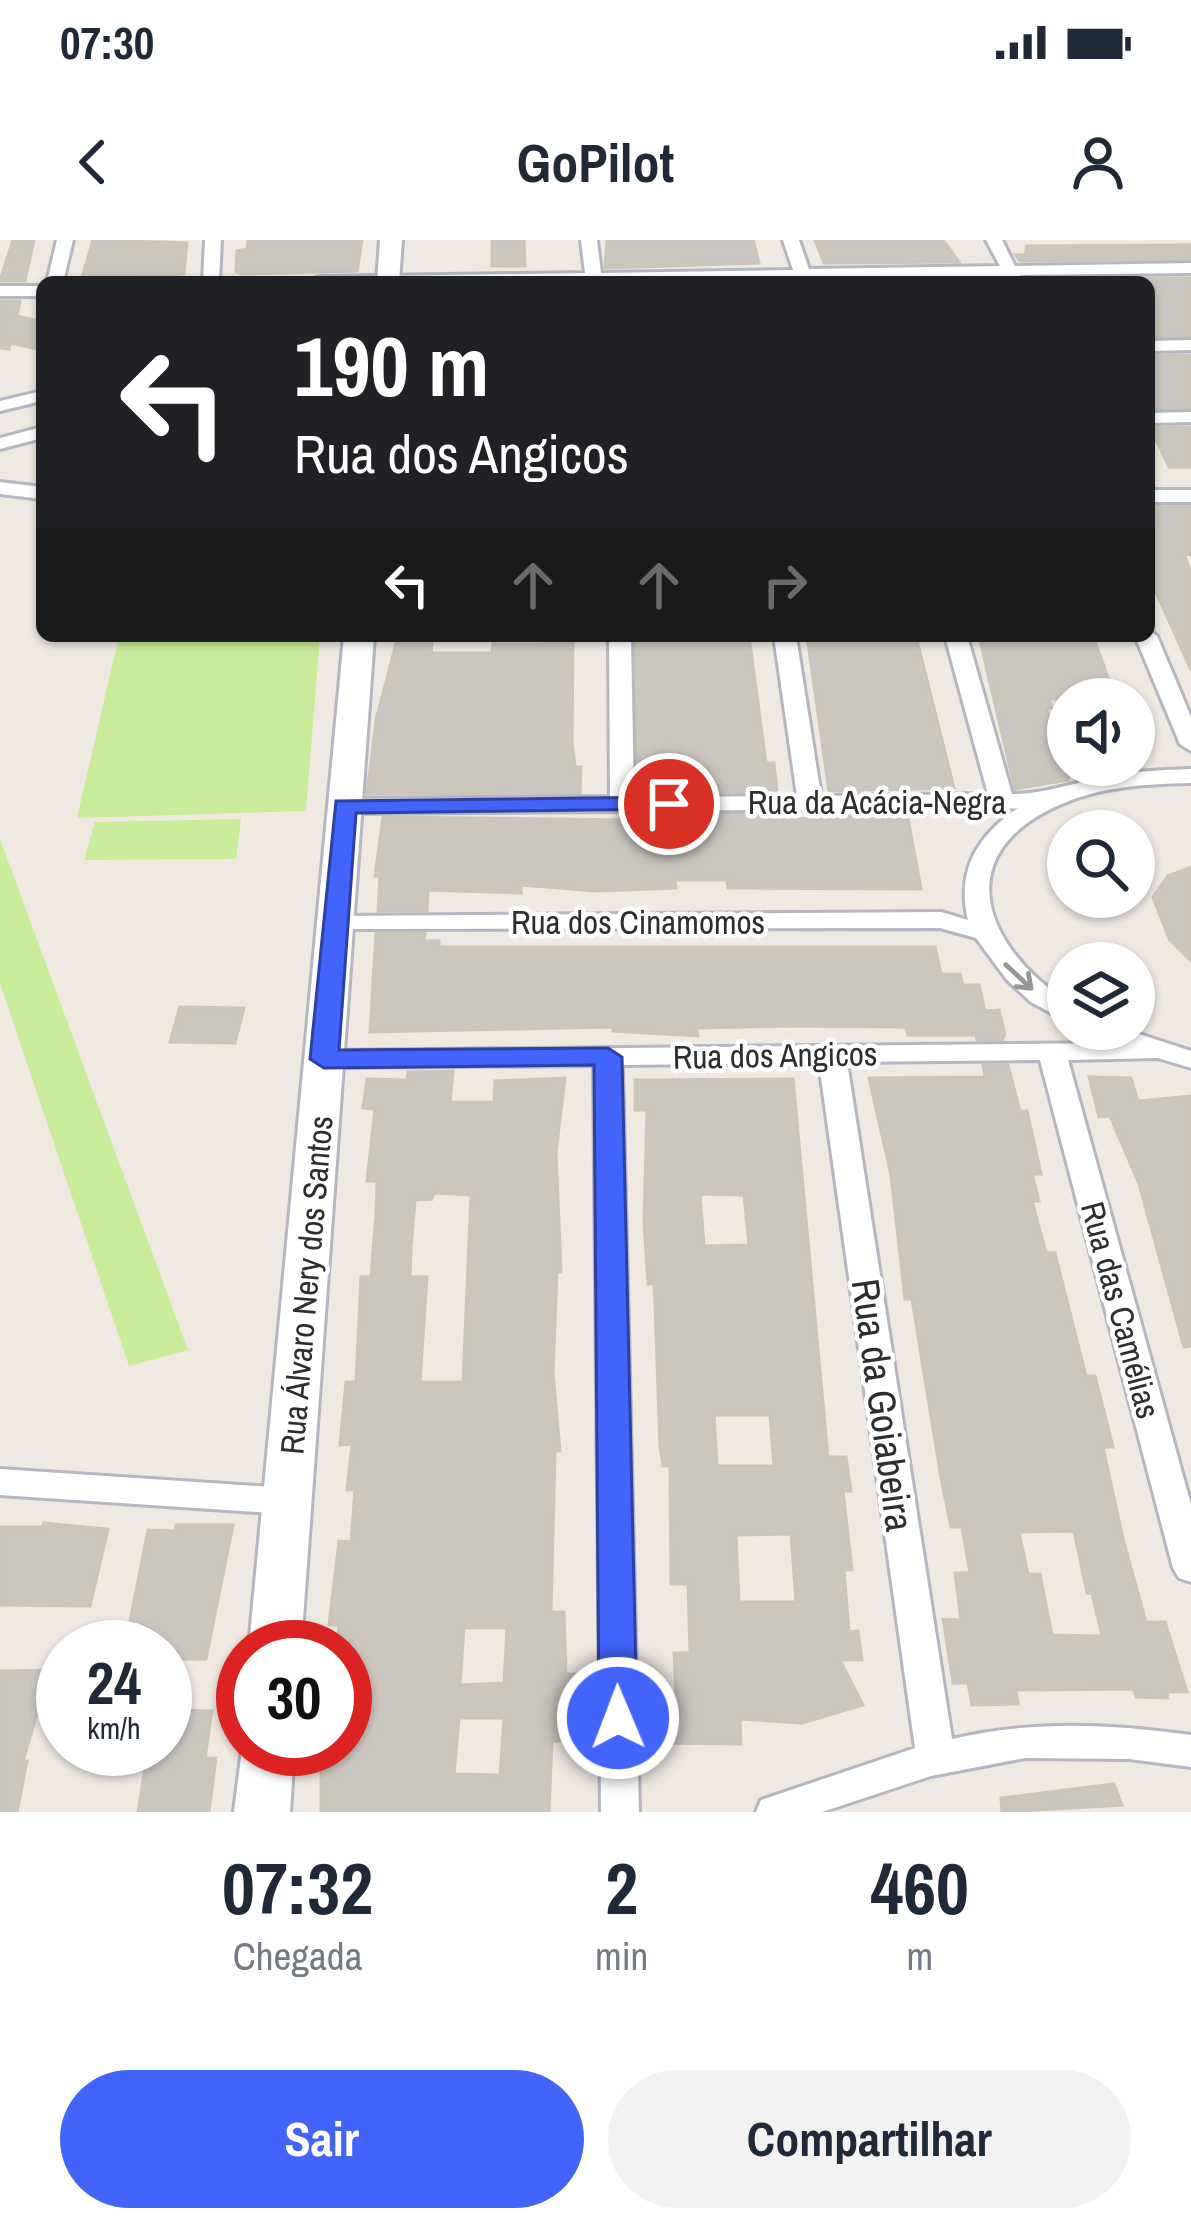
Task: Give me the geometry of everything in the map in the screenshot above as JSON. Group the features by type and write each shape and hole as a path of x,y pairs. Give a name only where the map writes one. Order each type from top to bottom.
{"main road":[{"path":"388,276 391,240"},
{"name":"Rua Álvaro Nery dos Santos","path":"277,1620 359,642"},
{"path":"262,1812 265,1776"}],"street":[{"path":"56,276 65,240"},
{"path":"211,276 213,240"},
{"path":"590,240 594,276"},
{"path":"791,240 803,276"},
{"path":"994,240 1013,276 1191,268"},
{"path":"0,291 36,291"},
{"path":"1155,346 1191,345"},
{"path":"0,406 36,397"},
{"path":"1155,418 1191,417"},
{"path":"0,444 36,434"},
{"path":"3,489 36,492"},
{"path":"1155,496 1191,496"},
{"path":"620,642 622,804"},
{"path":"786,642 810,802"},
{"path":"958,642 1002,801"},
{"path":"1148,642 1191,744"},
{"path":"1047,999 1028,986 979,919 975,881 983,857 1010,826 1049,801 1121,781 1191,776"},
{"name":"Rua da Acácia-Negra","path":"345,806 1049,801"},
{"name":"Rua dos Cinamomos","path":"334,924 979,919"},
{"path":"1153,1051 1191,1060"},
{"name":"Rua dos Angicos","path":"324,1059 1153,1051"},
{"name":"Rua das Camélias","path":"1052,1053 1191,1568"},
{"name":"Rua da Goiabeira","path":"832,1054 934,1755"},
{"path":"608,1057 620,1812"},
{"path":"0,1481 287,1501"},
{"path":"775,1812 934,1755 1057,1738 1191,1751"}],"green space":[{"path":"118,642 320,642 306,811 77,818"},
{"path":"241,819 236,859 84,860 95,822"},
{"path":"0,839 188,1350 129,1366 0,983"}],"building":[{"path":"13,240 34,240 25,281 0,281"},
{"path":"93,240 187,243 184,274 82,276"},
{"path":"248,240 362,240 357,271 242,274 236,272 237,251 247,249"},
{"path":"492,240 524,240 525,266 492,266"},
{"path":"607,240 753,240 759,263 605,268"},
{"path":"815,240 943,240 959,262 824,263"},
{"path":"1191,245 1191,259 1020,261 1016,255 1025,255 1027,246"},
{"path":"1155,278 1191,278 1191,336 1155,337"},
{"path":"0,301 20,301 17,316 36,321 36,349 10,343 9,349 0,348"},
{"path":"1155,355 1191,355 1191,408 1155,409"},
{"path":"1155,427 1191,427 1191,467 1169,467"},
{"path":"1155,506 1191,506 1191,555 1184,554 1191,573 1191,670 1155,590"},
{"path":"396,642 432,642 431,653 492,653 493,644 573,642 572,742 575,767 581,767 580,793 367,794 376,720"},
{"path":"635,642 750,642 766,763 774,763 777,792 638,792"},
{"path":"808,642 918,642 954,788 829,791"},
{"path":"980,642 1095,642 1108,678 1047,678 1047,784 1015,789"},
{"path":"907,813 921,889 728,888 727,880 675,880 676,888 596,891 521,885 521,893 428,890 427,911 378,911 380,876 375,876 383,817 635,820 635,815 780,814 781,820"},
{"path":"1191,867 1191,961 1169,939 1155,902 1168,876"},
{"path":"376,933 425,933 424,941 439,941 439,947 935,947 941,974 960,974 963,985 979,985 985,1011 999,1010 1005,1034 1002,1040 977,1040 976,1035 908,1035 906,1027 790,1026 697,1028 698,1036 613,1031 613,1027 370,1032"},
{"path":"180,1007 244,1008 235,1043 170,1042"},
{"path":"983,1065 1008,1065 1020,1111 1027,1111 1041,1174 1032,1174 1039,1201 1032,1201 1046,1253 1055,1253 1086,1376 1095,1376 1113,1447 1103,1447 1124,1543 1146,1622 1165,1622 1187,1692 1167,1692 1168,1698 1136,1697 1134,1689 1016,1690 1018,1704 972,1705 968,1683 953,1683 943,1619 961,1620 955,1573 970,1573 962,1527 951,1527 941,1478 912,1299 905,1299 891,1175 869,1078 985,1077","holes":["1074,1531 1087,1593 1092,1594 1102,1636 1052,1635 1040,1574 1028,1574 1019,1532"]},
{"path":"453,1071 450,1102 494,1102 495,1081 565,1078 556,1152 561,1272 557,1272 553,1373 560,1451 555,1451 551,1612 564,1612 566,1674 577,1674 571,1741 552,1741 549,1812 321,1812 321,1776 372,1776 372,1620 330,1620 339,1541 351,1542 355,1490 347,1490 352,1444 340,1445 346,1382 356,1382 361,1277 371,1277 376,1214 377,1181 367,1181 375,1109 363,1108 367,1079 407,1080 408,1072","holes":["433,1193 471,1195 463,1382 420,1382 427,1277 410,1277 415,1200 432,1199","464,1628 507,1628 504,1683 460,1685","459,1718 504,1718 500,1775 454,1774"]},
{"path":"1089,1077 1131,1078 1138,1101 1191,1096 1191,1346 1184,1347 1139,1184 1110,1116 1099,1117"},
{"path":"793,1079 828,1457 846,1457 851,1491 843,1491 852,1570 844,1570 849,1632 858,1631 862,1660 840,1660 863,1705 802,1723 740,1719 741,1744 650,1743 648,1697 676,1697 674,1653 690,1653 688,1584 671,1584 670,1466 663,1466 660,1446 654,1284 648,1284 644,1223 647,1110 635,1110 635,1080","holes":["700,1194 744,1195 749,1245 704,1246","714,1415 770,1415 774,1466 717,1466","791,1534 796,1602 739,1602 736,1535"]},
{"path":"44,1523 108,1529 90,1606 0,1605 0,1527 42,1527"},
{"path":"176,1525 233,1525 206,1659 192,1659 192,1620 130,1620 148,1530 176,1531"},
{"path":"36,1670 36,1717 23,1761 27,1761 17,1812 0,1812 0,1671"},
{"path":"192,1711 212,1711 205,1758 216,1758 209,1812 138,1812 144,1776 192,1776"},
{"path":"1114,1784 1122,1805 1002,1812 1001,1798"}],"route":[{"path":"618,1718 608,1057 324,1059 345,806 669,804"}]}
